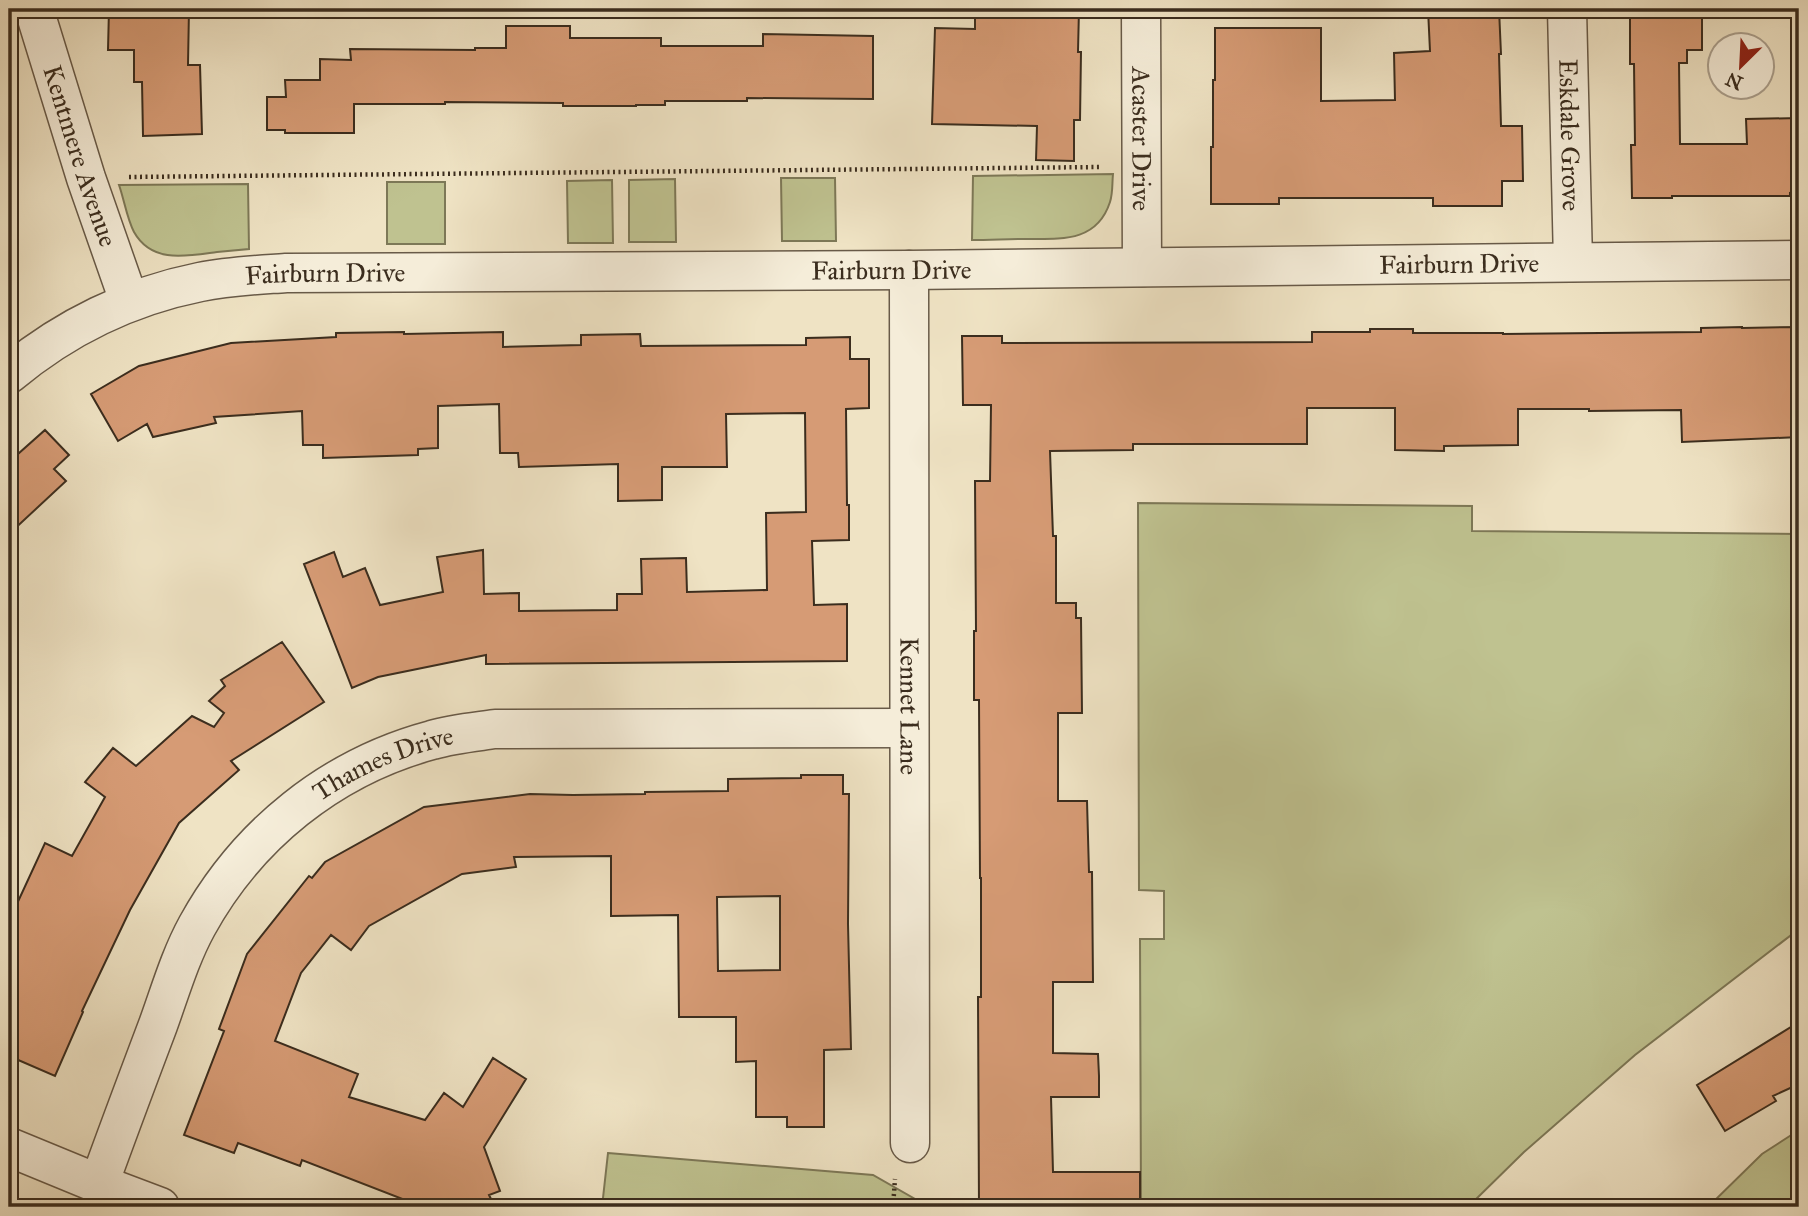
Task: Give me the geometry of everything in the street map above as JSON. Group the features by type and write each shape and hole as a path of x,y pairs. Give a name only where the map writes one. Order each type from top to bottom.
{"street":[{"name":"Kentmere Avenue","path":"34,9 86,178 129,302"},
{"name":"Acaster Drive","path":"1141,9 1142,267"},
{"name":"Eskdale Grove","path":"1567,9 1573,262"},
{"name":"Fairburn Drive","path":"9,374 53,342 90,320 129,302 165,290 238,276 1799,260"},
{"name":"Kennet Lane","path":"909,270 910,1143"},
{"name":"Thames Drive","path":"99,1184 183,956 211,902 229,876 271,830 320,790 346,775 394,753 433,740 495,729 909,728"},
{"path":"9,1147 160,1207"}],"path":[{"path":"86,178 1140,166"}],"green space":[{"path":"1113,174 1111,199 1104,215 1096,225 1077,236 972,240 973,176"},
{"path":"781,178 835,178 836,241 782,241"},
{"path":"675,179 676,242 629,242 629,180"},
{"path":"612,180 613,243 568,243 567,181"},
{"path":"387,182 445,182 445,244 387,244"},
{"path":"248,184 249,249 182,256 160,253 142,242 134,232 119,185"},
{"path":"1138,503 1472,506 1472,531 1799,534 1799,929 1635,1055 1524,1152 1468,1207 1141,1207 1140,939 1164,939 1164,891 1139,890"},
{"path":"1799,1130 1799,1207 1708,1207 1762,1154"},
{"path":"608,1153 873,1175 929,1207 602,1207"}],"building":[{"path":"109,9 189,9 188,65 200,65 202,134 143,136 142,82 134,82 134,50 108,50"},
{"path":"1019,9 1079,9 1080,120 1074,120 1074,161 1036,160 1037,126 932,124 935,28 975,29 975,15 1019,16"},
{"path":"1428,9 1499,9 1501,126 1522,126 1523,181 1502,181 1502,206 1433,206 1433,198 1279,198 1279,204 1211,204 1215,28 1321,28 1321,101 1395,100 1394,53 1430,51"},
{"path":"1630,9 1702,9 1702,50 1687,50 1687,63 1679,63 1680,144 1747,144 1746,119 1799,118 1799,192 1790,193 1790,196 1632,198 1631,145 1635,145"},
{"path":"506,26 570,26 570,38 661,38 661,46 763,46 763,34 873,36 873,99 747,98 747,101 665,101 665,105 636,106 445,102 354,104 354,133 285,133 285,130 267,130 267,97 286,97 285,80 320,80 320,59 351,60 350,49 506,48"},
{"path":"1799,327 1799,437 1682,442 1681,410 1518,409 1518,445 1444,446 1444,451 1395,450 1395,408 1307,408 1307,444 1133,444 1133,450 1050,451 1053,536 1056,536 1056,603 1076,603 1076,618 1081,618 1082,713 1058,713 1058,801 1087,801 1089,872 1092,872 1093,982 1053,982 1053,1053 1098,1054 1099,1076 1099,1097 1051,1097 1053,1172 1140,1172 1140,1207 979,1207 978,997 981,997 981,878 979,700 974,700 975,481 990,481 991,405 963,405 962,336 1002,336 1002,343 1312,342 1312,332 1370,332 1370,329 1413,329 1413,333 1503,334 1701,332 1701,328"},
{"path":"503,332 503,347 581,345 581,335 640,334 641,346 806,345 806,338 850,337 850,359 869,359 869,408 846,409 849,540 812,541 814,605 847,604 847,661 486,664 486,655 378,677 352,688 304,564 334,552 343,577 365,568 380,605 443,592 437,557 483,550 484,594 519,593 519,611 617,610 617,594 642,594 641,559 686,558 687,592 767,590 766,513 806,512 805,413 726,414 727,467 662,467 662,500 618,501 618,464 519,467 518,453 500,453 499,404 438,406 438,448 418,449 418,455 323,458 323,445 303,445 302,411 214,417 216,423 153,437 147,424 118,441 91,394 139,366 231,343 336,337 336,333"},
{"path":"45,430 69,455 54,469 66,481 9,534 9,462"},
{"path":"282,642 324,702 231,761 239,770 179,823 130,910 82,1011 55,1076 9,1056 9,921 45,843 72,856 105,797 85,782 113,748 136,766 192,716 214,727 224,713 209,701 225,686 221,680"},
{"path":"801,775 843,775 843,794 849,794 851,1049 824,1050 824,1127 787,1127 787,1117 756,1117 756,1061 736,1062 736,1017 679,1017 678,915 611,916 611,856 514,857 516,867 462,874 369,926 351,950 331,935 301,973 275,1041 358,1074 349,1097 425,1120 444,1093 463,1107 493,1058 526,1079 484,1147 500,1191 489,1195 495,1207 423,1207 302,1160 300,1166 238,1143 234,1153 184,1135 224,1031 219,1029 247,954 309,876 312,878 325,862 424,807 530,794 728,791 728,779 801,778","holes":["780,896 780,970 718,971 717,897"]},
{"path":"1799,1022 1799,1084 1773,1096 1776,1101 1725,1131 1697,1085"}]}
